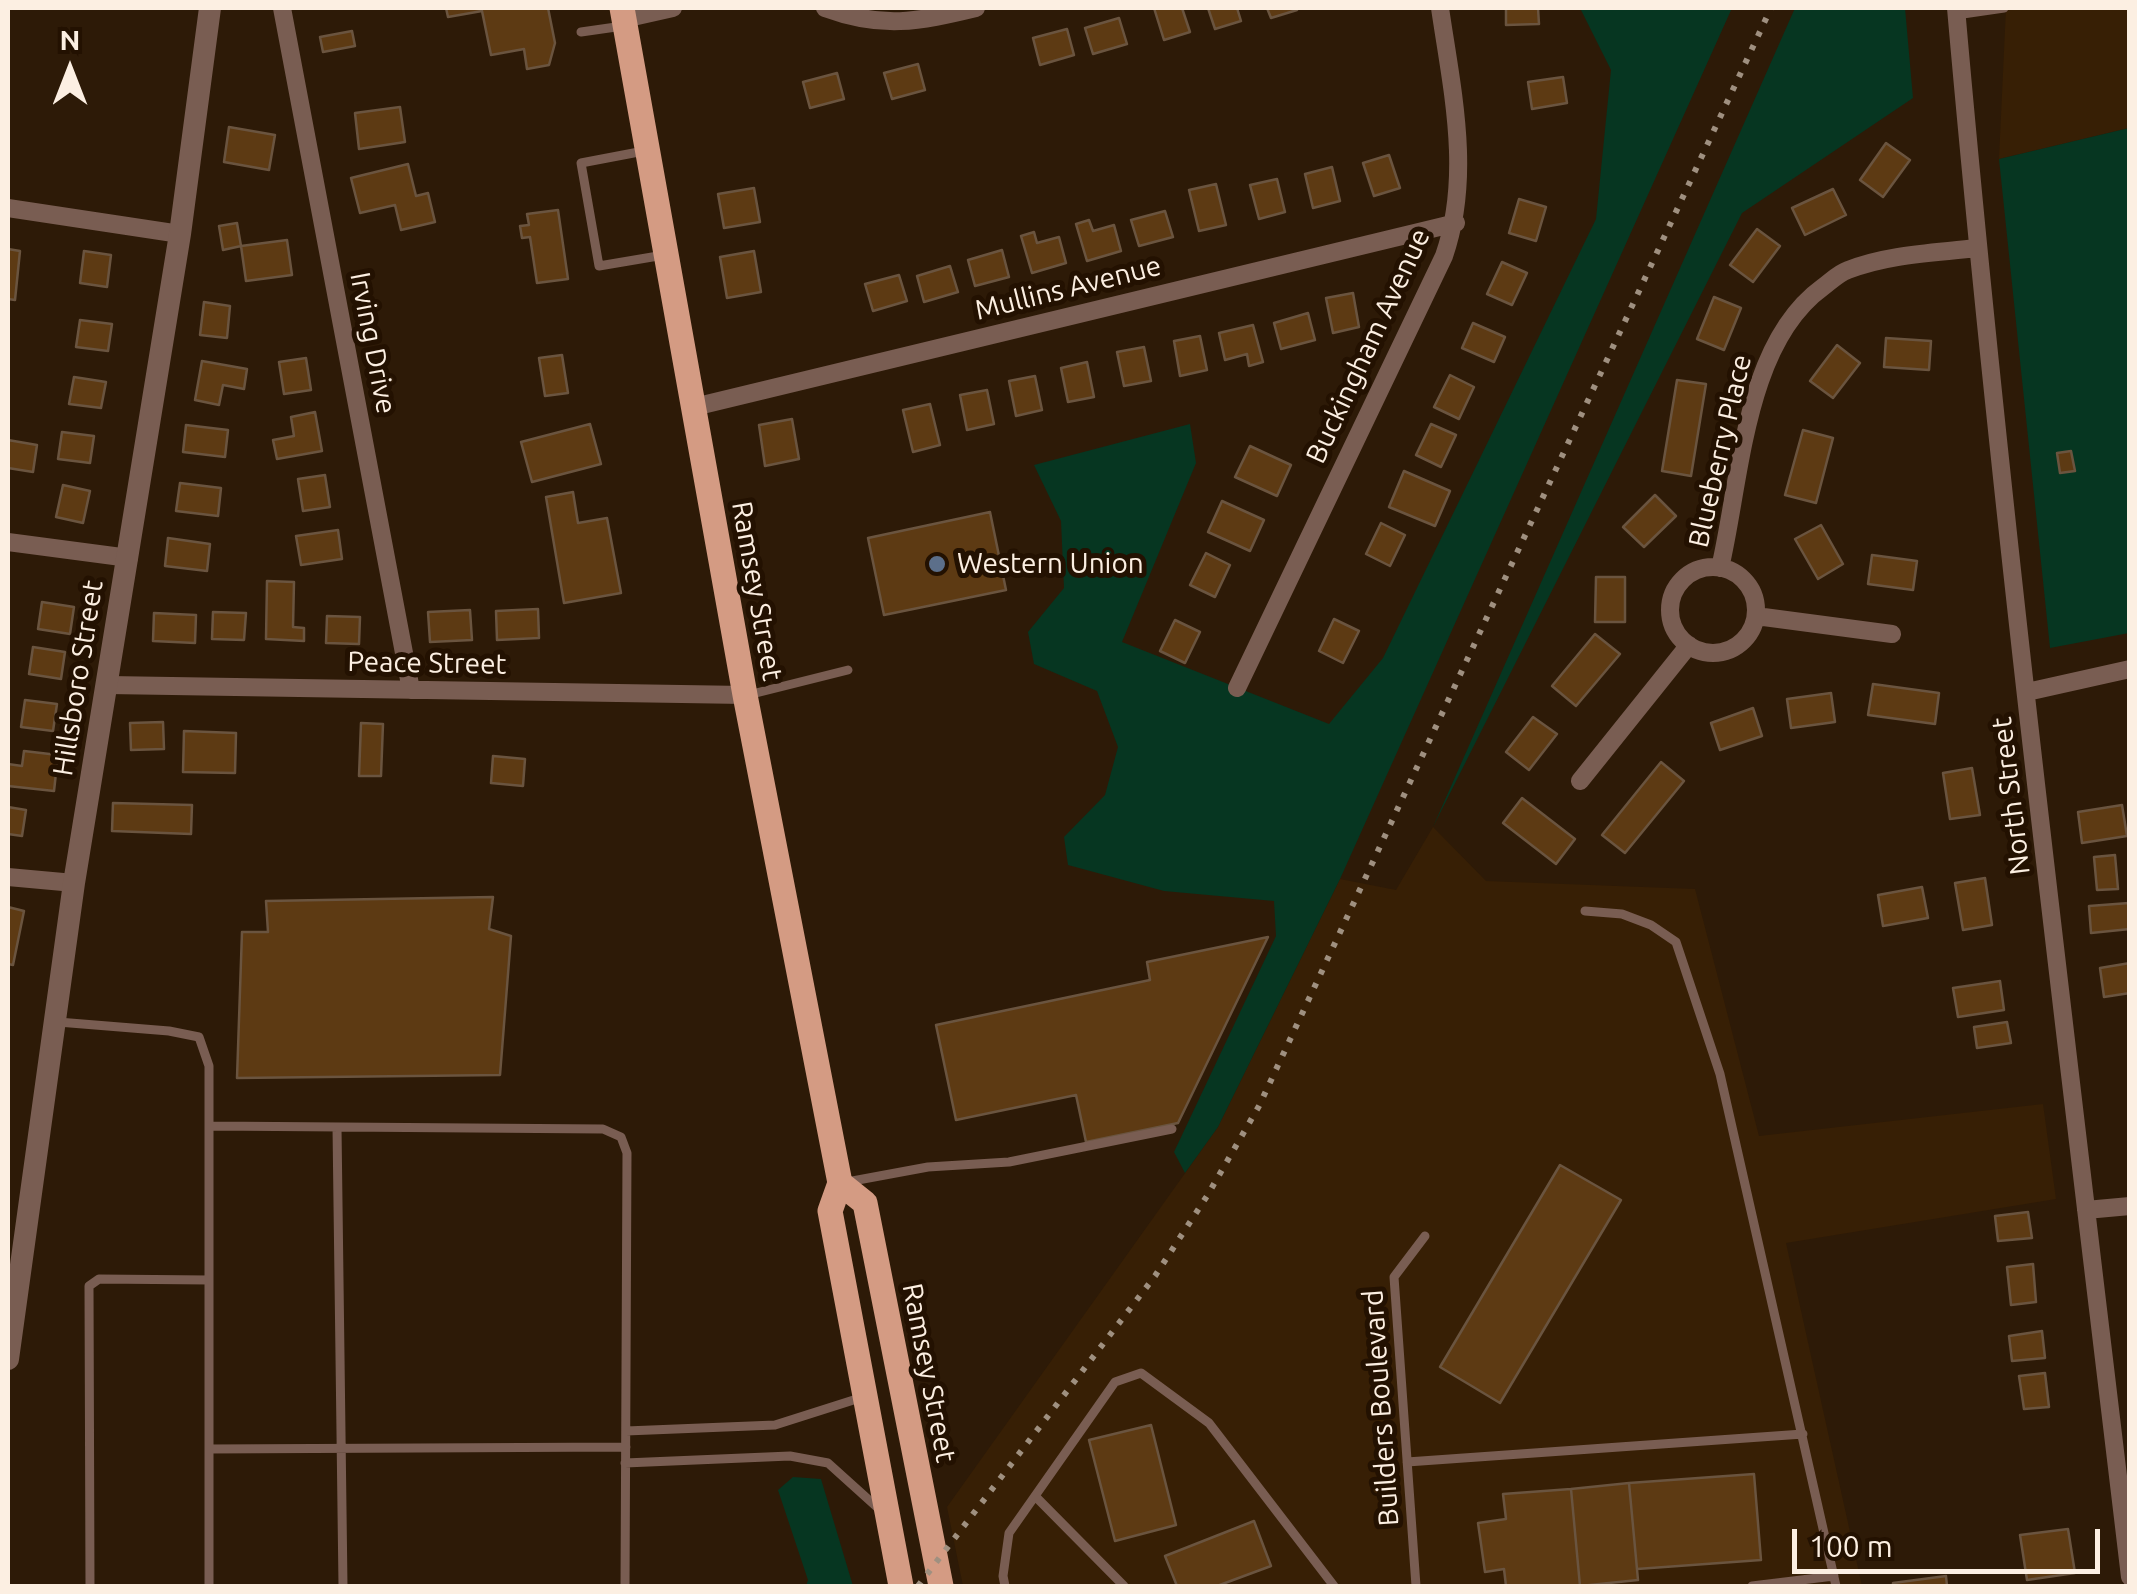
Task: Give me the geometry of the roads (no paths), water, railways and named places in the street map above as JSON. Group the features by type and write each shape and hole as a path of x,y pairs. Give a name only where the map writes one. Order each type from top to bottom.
{"main road":[{"name":"Ramsey Street","path":"624,18 745,696 840,1184 830,1211 900,1586"},
{"name":"Ramsey Street","path":"840,1184 865,1203 941,1586"}],"street":[{"name":"Hillsboro Street","path":"8,1359 74,883 180,234 210,8"},
{"name":"Irving Drive","path":"282,8 411,690"},
{"path":"624,18 673,8"},
{"path":"824,8 849,17 891,23 976,8"},
{"name":"Buckingham Avenue","path":"1237,688 1444,256 1456,223 1460,197 1458,155 1440,8"},
{"name":"North Street","path":"1956,11 1977,248 2130,1577"},
{"path":"8,208 180,234"},
{"name":"Mullins Avenue","path":"694,407 1456,223"},
{"name":"Blueberry Place","path":"1720,568 1752,407 1774,344 1788,319 1808,297 1846,270 1907,256 1977,248"},
{"path":"8,542 129,558"},
{"name":"Blueberry Place","path":"1689,645 1673,626 1672,600 1676,588 1695,571 1720,568 1745,581 1753,592 1756,616"},
{"path":"1580,781 1689,645 1701,652 1729,650 1750,633 1756,616 1892,634"},
{"path":"2027,692 2130,669"},
{"name":"Peace Street","path":"108,685 745,696"},
{"path":"8,878 74,883"},
{"path":"2086,1210 2130,1206"}],"lane":[{"path":"1956,11 2004,8"},
{"path":"581,32 624,18"},
{"path":"648,150 581,163 599,266 667,255"},
{"path":"745,696 848,670"},
{"path":"1585,910 1622,914 1651,925 1676,942 1720,1074 1835,1582 1752,1586"},
{"path":"55,1022 199,1037 209,1066 209,1586"},
{"path":"210,1126 603,1130 621,1137 627,1153 625,1586"},
{"path":"336,1128 343,1586"},
{"path":"840,1184 928,1167 1010,1162 1172,1130"},
{"name":"Builders Boulevard","path":"1416,1586 1394,1277 1425,1236"},
{"path":"90,1586 89,1286 99,1279 210,1280"},
{"path":"1005,1586 1009,1533 1115,1382 1141,1373 1209,1423 1334,1586"},
{"path":"626,1431 775,1425 866,1396"},
{"path":"1407,1462 1803,1434"},
{"path":"209,1449 626,1447"},
{"path":"626,1463 790,1456 828,1463 888,1516"},
{"path":"1035,1496 1124,1586"}],"railway":[{"path":"918,1586 1155,1276 1259,1106 1771,8"}],"place":[{"name":"Western Union","path":"937,564"}]}
